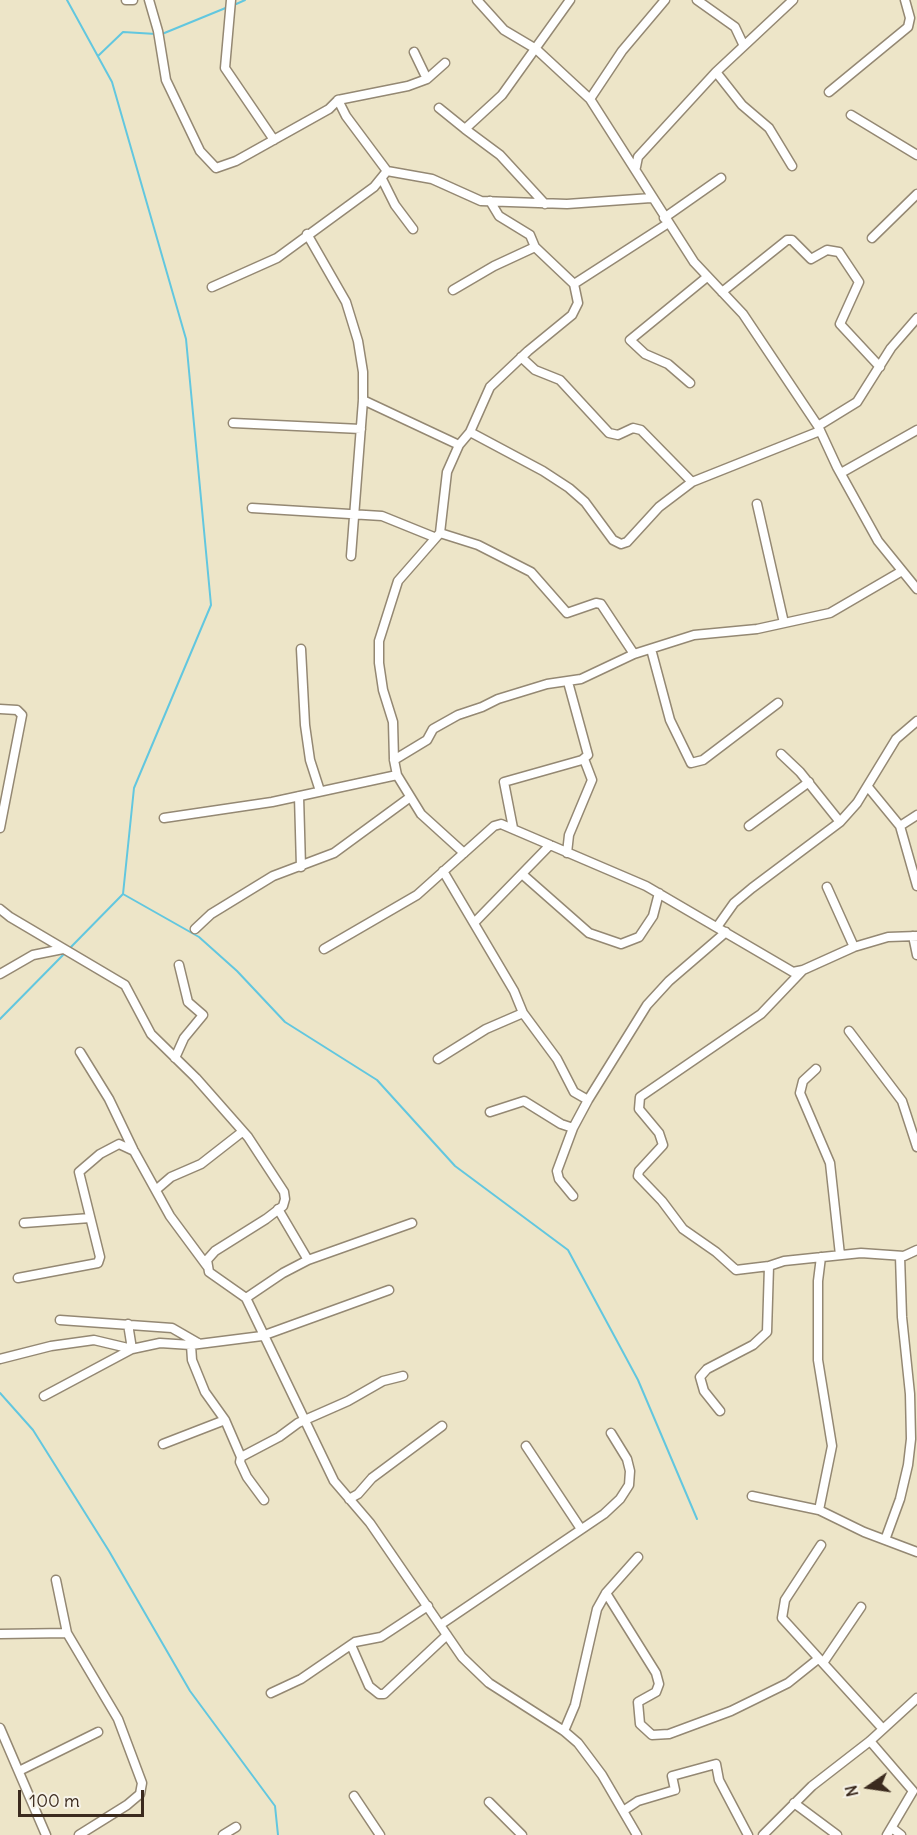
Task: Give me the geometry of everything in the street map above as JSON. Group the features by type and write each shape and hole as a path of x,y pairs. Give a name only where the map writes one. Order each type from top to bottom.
{"street":[{"path":"126,0 133,0"},
{"path":"149,0 158,31 166,80 205,158 216,168 236,161 274,140 329,109 338,100 408,86 427,79 445,63"},
{"path":"231,0 225,68 274,140"},
{"path":"477,0 504,30 536,49 590,99 636,167 639,177 665,221 707,277 743,314 819,429 878,541 917,589"},
{"path":"465,129 502,95 570,0"},
{"path":"590,99 622,51 665,0"},
{"path":"697,0 735,27 743,44"},
{"path":"636,167 638,157 716,72 743,44 793,0"},
{"path":"829,92 908,27 910,18 905,0"},
{"path":"414,52 427,79"},
{"path":"716,72 742,105 769,128 792,166"},
{"path":"338,100 384,175 395,205 412,229"},
{"path":"439,108 500,155 545,204"},
{"path":"851,115 917,155"},
{"path":"212,286 277,258 384,175 418,175 481,201 545,204 651,198"},
{"path":"574,284 665,221 721,178"},
{"path":"872,237 917,194"},
{"path":"464,852 421,814 409,798 397,775 394,760 393,722 383,690 379,641 398,581 437,535 447,472 459,445 470,432 490,387 578,308 574,284 535,247 530,236 499,216 490,201"},
{"path":"306,234 346,302 358,341 363,372 363,400 351,556"},
{"path":"722,292 787,240 792,240 811,258 827,250 839,252 859,282 840,324 880,367"},
{"path":"453,290 535,247"},
{"path":"690,383 668,364 645,354 630,340 707,277"},
{"path":"470,432 543,471 569,488 585,502 614,540 621,544 627,542 659,507 692,482 819,429 856,402 891,348 917,318"},
{"path":"521,357 535,370 560,380 609,433 618,435 633,428 641,430 692,482"},
{"path":"363,400 459,445"},
{"path":"233,423 361,429"},
{"path":"841,473 917,430"},
{"path":"757,504 784,623"},
{"path":"252,508 382,516 437,535 478,545 531,572 567,613 596,603 602,604 634,654"},
{"path":"394,760 427,740 433,729 458,714 507,695 581,679 634,654 694,635 784,623 838,609 902,571"},
{"path":"302,649 306,737 310,760 320,791"},
{"path":"651,649 670,720 691,763 703,760 778,703"},
{"path":"513,828 504,782 584,759 589,753 568,681"},
{"path":"0,709 17,710 22,715 0,828"},
{"path":"717,927 743,895 840,822 868,787 896,739 917,721"},
{"path":"781,754 809,782 840,822"},
{"path":"567,853 569,835 592,780 584,759"},
{"path":"164,818 298,796 397,775"},
{"path":"749,826 809,782"},
{"path":"868,787 900,825 917,886"},
{"path":"298,796 301,867"},
{"path":"195,929 211,914 273,876 334,853 409,798"},
{"path":"900,825 917,815"},
{"path":"324,949 417,895 494,826 513,828 659,893 793,972 803,970 854,947 888,937 915,936 917,955"},
{"path":"474,923 550,845"},
{"path":"443,871 514,991 523,1013 557,1059 574,1092 588,1100"},
{"path":"522,874 589,933 621,945 639,937 653,916 659,893"},
{"path":"827,887 854,947"},
{"path":"0,909 125,985 151,1034 242,1132 284,1192 285,1199 278,1209 215,1251 207,1260 207,1266"},
{"path":"573,1196 559,1179 557,1171 573,1128 588,1100 647,1005 669,981 726,932"},
{"path":"0,974 33,955 63,948"},
{"path":"175,1058 184,1038 203,1014 188,1002 178,965"},
{"path":"803,970 761,1014 640,1097 637,1104 659,1133 663,1144 639,1171 639,1179 663,1201 683,1229 716,1252 732,1268 742,1271 784,1261 878,1253 900,1256 917,1250"},
{"path":"438,1059 486,1029 523,1013"},
{"path":"849,1030 902,1101 917,1147"},
{"path":"80,1052 109,1099 134,1151 170,1216 223,1284 246,1298 334,1481 370,1523 462,1657 489,1683 564,1731 590,1756 637,1835"},
{"path":"816,1069 803,1081 800,1093 830,1163 840,1255"},
{"path":"490,1112 524,1101 561,1124 573,1128"},
{"path":"157,1189 171,1178 201,1164 242,1132"},
{"path":"18,1278 98,1263 100,1257 79,1172 100,1154 119,1144 134,1151"},
{"path":"278,1209 308,1260"},
{"path":"24,1222 90,1218"},
{"path":"246,1298 282,1273 308,1260 412,1223"},
{"path":"885,1540 900,1499 911,1439 900,1256"},
{"path":"819,1510 832,1446 818,1360 818,1281 821,1257"},
{"path":"720,1411 704,1391 700,1377 707,1369 753,1345 767,1332 769,1266"},
{"path":"44,1396 132,1349 160,1343 195,1344 262,1335 389,1290"},
{"path":"60,1320 172,1328 195,1344"},
{"path":"128,1324 132,1349"},
{"path":"0,1359 51,1346 94,1340 132,1349"},
{"path":"195,1344 192,1360 205,1392 225,1420 247,1477 264,1500"},
{"path":"241,1457 279,1437 292,1426 383,1382 403,1376"},
{"path":"164,1444 225,1420"},
{"path":"349,1499 442,1426"},
{"path":"440,1625 581,1530 620,1499 629,1485 627,1459 611,1433"},
{"path":"526,1446 581,1530"},
{"path":"752,1496 819,1510 917,1552"},
{"path":"820,1545 795,1582 782,1610 782,1618 883,1729"},
{"path":"564,1731 575,1705 591,1628 606,1593 638,1557"},
{"path":"56,1580 67,1633 118,1719 142,1783 140,1794 127,1806 82,1834"},
{"path":"606,1593 656,1673 659,1684 656,1692 638,1702 640,1724 652,1735 669,1734 731,1711 788,1683 821,1661 861,1607"},
{"path":"271,1693 301,1679 351,1645 381,1636 428,1606"},
{"path":"0,1634 67,1633"},
{"path":"351,1645 369,1686 379,1694 384,1694 447,1635"},
{"path":"763,1835 794,1803 917,1699"},
{"path":"0,1728 46,1835"},
{"path":"18,1771 98,1732"},
{"path":"870,1741 912,1788 913,1794 889,1832 900,1835"},
{"path":"623,1811 638,1801 675,1790 672,1776 716,1764 719,1780 748,1835"},
{"path":"354,1796 380,1835"},
{"path":"489,1802 522,1835"},
{"path":"794,1803 837,1835"},
{"path":"223,1835 236,1827"}],"waterway":[{"path":"67,0 112,82 186,339 211,605 134,788 123,894 69,949"},
{"path":"234,5 245,0"},
{"path":"162,34 228,7"},
{"path":"98,56 123,32 156,34"},
{"path":"123,894 199,937 237,971 285,1022 377,1080 455,1166 568,1250 638,1380 697,1519"},
{"path":"0,1019 65,953"},
{"path":"0,1393 33,1430 109,1551 190,1691 275,1806 278,1835"}]}
